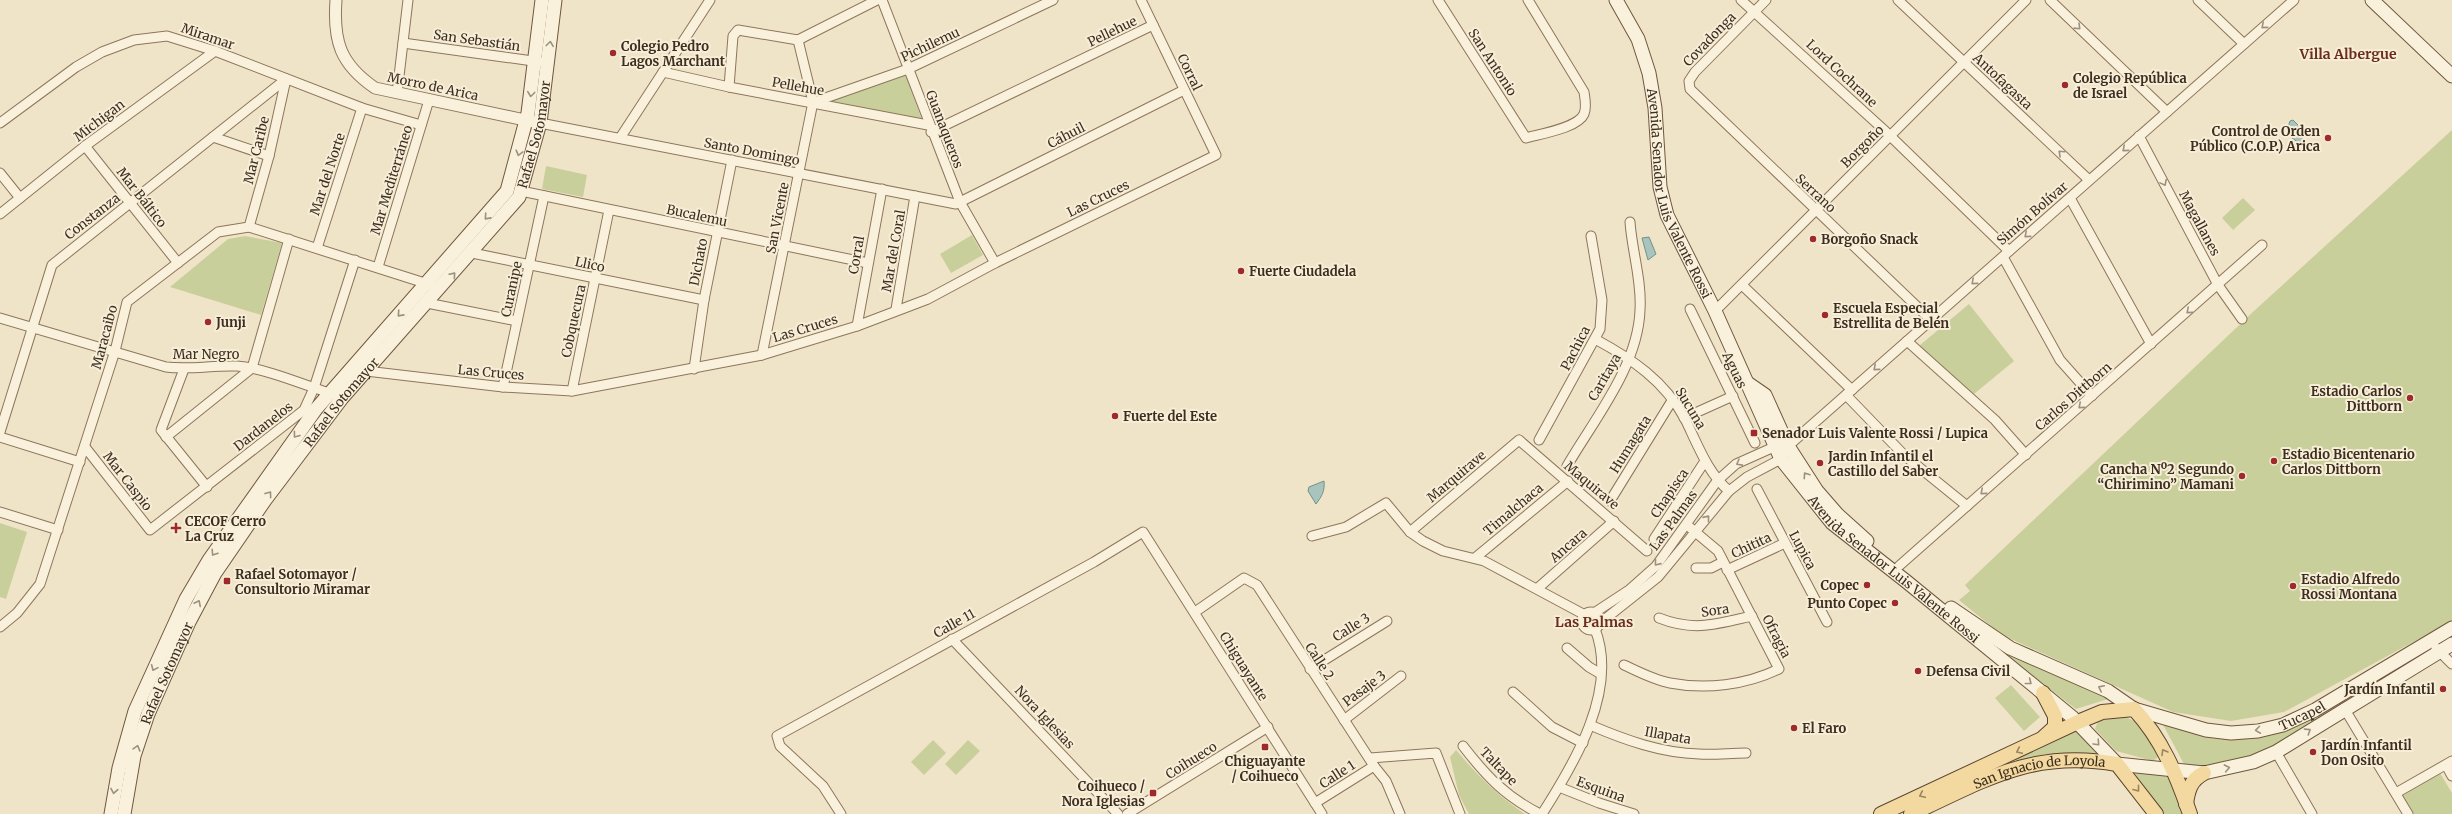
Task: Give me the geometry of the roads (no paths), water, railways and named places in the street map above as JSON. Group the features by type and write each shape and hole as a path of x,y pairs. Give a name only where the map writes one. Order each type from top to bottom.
{"main road":[{"name":"Rafael Sotomayor","path":"124,814 134,756 143,726 162,681 215,573 252,518 342,398 472,253 510,209 521,192 540,123 542,0"},
{"name":"Rafael Sotomayor","path":"111,814 119,768 135,711 186,598 209,560 266,477 329,393 507,191 527,120 555,0"},
{"name":"Avenida Senador Luis Valente Rossi","path":"1616,0 1638,39 1649,73 1655,108 1660,187 1667,215 1715,311 1749,384 1774,447 1781,459 1832,523 2078,722 2117,764"},
{"path":"2372,0 2452,76"},
{"name":"Avenida Senador Luis Valente Rossi","path":"1749,384 1765,395 1788,446 1817,491 1837,514 1960,615 2010,648 2108,691 2134,709"},
{"name":"Tucapel","path":"2134,709 2206,730 2231,733 2283,725 2315,710 2452,628"},
{"name":"Tucapel","path":"2174,771 2204,773 2253,762 2276,752 2344,708 2452,644"},
{"path":"2041,741 2054,727 2055,716 2043,693"},
{"path":"2134,709 2150,729 2174,771 2188,809"},
{"name":"San Ignacio de Loyola","path":"1882,814 2102,712 2134,709"},
{"name":"San Ignacio de Loyola","path":"1911,814 2004,771 2027,764 2076,759 2174,771"},
{"path":"2117,764 2156,814"},
{"path":"2188,809 2192,782 2204,773"}],"street":[{"name":"Morro de Arica","path":"336,0 335,32 346,60 358,76 375,88 540,123"},
{"path":"397,93 408,0"},
{"path":"620,138 710,0"},
{"path":"729,87 733,36 738,30 798,40 877,0"},
{"name":"Guanaqueros","path":"882,0 930,129 960,202 995,263"},
{"name":"Pichilemu","path":"813,102 908,69 1053,0"},
{"name":"Corral","path":"1140,0 1216,155"},
{"name":"San Antonio","path":"1438,0 1526,138 1574,124 1584,114 1586,104 1584,92 1528,0"},
{"name":"Lord Cochrane","path":"1741,0 1756,11 1890,136 2006,254 2060,360 2092,396"},
{"name":"Covadonga","path":"1689,81 1695,72 1766,0"},
{"name":"Antofagasta","path":"1898,0 2090,180"},
{"name":"Borgoño","path":"1715,311 2026,0"},
{"path":"2050,0 2167,112"},
{"path":"2198,0 2244,44"},
{"name":"Simón Bolívar","path":"1781,459 1788,446 2294,0"},
{"name":"Pellehue","path":"663,72 729,87 813,102 930,129 1153,25"},
{"name":"Miramar","path":"0,123 76,67 102,52 134,40 167,36 215,51 362,108 421,125"},
{"name":"San Vicente","path":"762,355 813,102 798,40"},
{"name":"San Sebastián","path":"403,43 541,62"},
{"name":"Michigan","path":"0,214 85,146 215,51"},
{"name":"Constanza","path":"0,432 52,265 286,79"},
{"name":"Mar Caribe","path":"248,227 269,156 286,79"},
{"name":"Serrano","path":"1689,81 1690,89 1695,96 1931,320"},
{"name":"Cáhuil","path":"960,202 1184,90"},
{"name":"Mar Mediterráneo","path":"378,267 429,100"},
{"name":"Mar del Norte","path":"317,248 362,108"},
{"name":"Santo Domingo","path":"540,123 882,189 952,204 960,202"},
{"name":"Magallanes","path":"2139,136 2218,285 2242,319"},
{"path":"213,137 269,156"},
{"name":"Mar Báltico","path":"85,146 178,263"},
{"name":"Las Cruces","path":"366,371 503,387 572,390 694,369 762,355 857,326 928,298 995,263 1216,155"},
{"name":"Dichato","path":"694,369 704,300 732,160"},
{"path":"0,174 20,198"},
{"name":"Corral","path":"857,326 882,189"},
{"name":"Bucalemu","path":"521,192 868,262"},
{"name":"Curanipe","path":"503,387 544,196"},
{"name":"Mar del Coral","path":"896,310 915,196"},
{"path":"2070,198 2151,344"},
{"name":"Cobquecura","path":"572,390 609,210"},
{"name":"Caritaya","path":"1567,466 1631,358 1639,325 1640,308 1630,222"},
{"name":"Maracaibo","path":"0,628 17,613 40,584 115,351 127,302 218,232 248,227 428,282 438,291"},
{"name":"Pachica","path":"1539,440 1595,339 1602,319 1602,300 1591,236"},
{"path":"166,437 252,368 289,239"},
{"name":"Carlos Dittborn","path":"1899,566 2262,245"},
{"name":"Llico","path":"472,253 704,300"},
{"name":"Dardanelos","path":"150,530 304,410 314,388 355,260"},
{"path":"1742,285 1849,392 1904,455 1967,506"},
{"path":"427,303 517,321"},
{"name":"Aguas","path":"1690,309 1755,443"},
{"name":"Mar Negro","path":"0,318 115,351 166,368 184,369 237,366 252,368 342,398"},
{"name":"Sucuna","path":"1595,339 1631,358 1658,382 1673,399 1717,481 1730,491"},
{"path":"1907,341 1995,420 2026,455"},
{"path":"184,369 161,430 207,487"},
{"path":"1684,418 1733,396"},
{"name":"Humagata","path":"1610,501 1673,399"},
{"path":"0,437 80,462"},
{"name":"Maquirave","path":"1519,440 1647,551"},
{"name":"Marquirave","path":"1410,532 1519,440"},
{"path":"1774,447 1788,446"},
{"name":"Mar Caspio","path":"85,447 150,530"},
{"name":"Las Palmas","path":"1589,614 1629,590 1656,566 1717,481 1736,464 1774,447"},
{"name":"Las Palmas","path":"1597,626 1658,578 1730,491 1747,477 1781,459"},
{"name":"Chapisca","path":"1654,539 1705,461"},
{"name":"Timalchaca","path":"1475,558 1568,481"},
{"name":"Lupica","path":"1757,490 1827,622"},
{"path":"1312,536 1346,527 1386,503 1410,532 1443,551 1475,558 1598,617 1597,626 1600,642 1601,674 1598,698 1583,743 1559,787 1541,814"},
{"path":"0,512 58,530"},
{"name":"Ancara","path":"1538,588 1614,521"},
{"name":"Ofragia","path":"1624,665 1669,683 1688,686 1723,685 1752,680 1779,669 1718,551 1686,525"},
{"name":"Chiguayante","path":"1142,532 1268,727 1321,814"},
{"name":"Calle 11","path":"841,814 823,786 780,746 777,736 1094,562 1142,532"},
{"name":"Chitita","path":"1696,568 1725,566 1785,543"},
{"name":"Calle 2","path":"1195,612 1244,578 1257,585 1310,669 1386,781 1400,814"},
{"path":"1589,614 1582,620 1584,627 1589,630 1597,626"},
{"name":"Sora","path":"1659,618 1684,625 1712,626 1752,616"},
{"name":"Calle 3","path":"1310,669 1387,621"},
{"name":"Nora Iglesias","path":"952,639 1118,814"},
{"path":"2432,639 2438,651 2452,664"},
{"path":"1567,648 1589,667 1601,674"},
{"name":"Pasaje 3","path":"1344,720 1401,676"},
{"path":"1513,692 1552,727 1583,743"},
{"path":"2344,708 2408,814"},
{"name":"Illapata","path":"1590,725 1626,740 1659,749 1699,754 1746,753"},
{"name":"Coihueco","path":"1127,814 1268,727"},
{"name":"Taltape","path":"1463,746 1480,768 1502,791 1541,814"},
{"path":"2276,752 2312,814"},
{"path":"1372,762 1436,753 1460,814"},
{"name":"Calle 1","path":"1315,803 1372,762"},
{"path":"2396,793 2449,763 2452,776"},
{"name":"Esquina","path":"1559,787 1599,803 1634,814"}],"water":[{"path":"2293,120 2304,131 2303,140 2299,143 2292,138 2293,133 2288,127 2290,121"},
{"path":"1649,237 1656,254 1648,260 1642,238"},
{"path":"1324,481 1323,493 1316,504 1308,491 1309,487"}],"place":[{"name":"Colegio Pedro Lagos Marchant","path":"613,53"},
{"name":"Colegio República de Israel","path":"2065,85"},
{"name":"Control de Orden Público (C.O.P.) Arica","path":"2328,138"},
{"name":"Borgoño Snack","path":"1813,239"},
{"name":"Fuerte Ciudadela","path":"1241,271"},
{"name":"Escuela Especial Estrellita de Belén","path":"1825,315"},
{"name":"Junji","path":"208,322"},
{"name":"Estadio Carlos Dittborn","path":"2410,398"},
{"name":"Fuerte del Este","path":"1115,416"},
{"name":"Senador Luis Valente Rossi / Lupica","path":"1754,433"},
{"name":"Estadio Bicentenario Carlos Dittborn","path":"2274,461"},
{"name":"Jardin Infantil el Castillo del Saber","path":"1820,463"},
{"name":"Cancha Nº2 Segundo “Chirimino” Mamani","path":"2242,476"},
{"name":"CECOF Cerro La Cruz","path":"176,528"},
{"name":"Rafael Sotomayor / Consultorio Miramar","path":"227,581"},
{"name":"Copec","path":"1867,585"},
{"name":"Estadio Alfredo Rossi Montana","path":"2293,586"},
{"name":"Punto Copec","path":"1895,603"},
{"name":"Defensa Civil","path":"1918,671"},
{"name":"Jardín Infantil","path":"2443,689"},
{"name":"El Faro","path":"1794,728"},
{"name":"Chiguayante / Coihueco","path":"1265,747"},
{"name":"Jardín Infantil Don Osito","path":"2313,752"},
{"name":"Coihueco / Nora Iglesias","path":"1153,793"}],"district":[{"name":"Villa Albergue","path":"2348,54"},
{"name":"Las Palmas","path":"1594,622"}]}
